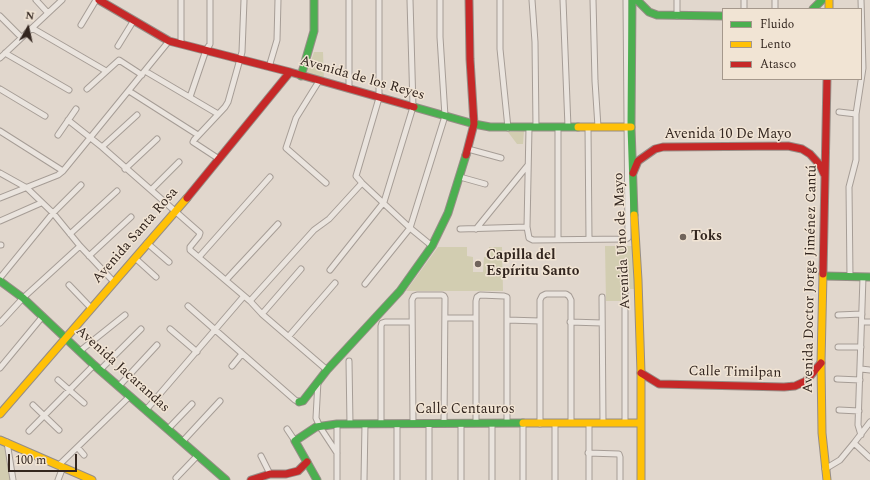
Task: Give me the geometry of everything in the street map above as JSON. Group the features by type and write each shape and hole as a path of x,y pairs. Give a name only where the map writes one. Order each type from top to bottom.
{"street":[{"path":"36,0 48,12"},
{"path":"0,58 62,0"},
{"path":"81,25 98,0"},
{"name":"Avenida de los Reyes","path":"98,0 169,41 269,68 290,72 474,124 508,128 629,127"},
{"path":"180,0 181,44"},
{"path":"190,97 206,50 210,44 210,0"},
{"path":"219,159 194,144 194,140 228,102 242,52 244,0"},
{"path":"269,68 277,40 278,0"},
{"path":"301,76 314,31 314,0"},
{"path":"349,0 349,89"},
{"path":"379,0 379,98 356,176 410,228 432,246"},
{"path":"330,270 384,202 413,107 410,0"},
{"path":"365,284 410,228 445,116 440,37 440,0"},
{"path":"188,306 295,400 299,402 303,401 318,380 400,291 432,246 448,213 460,177 474,124 470,59 469,0"},
{"path":"500,0 500,49 508,128"},
{"path":"532,0 535,42 533,127 528,165 527,227 529,238 533,240 626,239 628,238 632,229 626,0"},
{"path":"563,0 568,127"},
{"path":"592,0 598,127"},
{"name":"Avenida Uno de Mayo","path":"632,0 629,127 632,179 632,229 638,280 641,373 641,480"},
{"path":"637,0 650,12 657,15 722,16"},
{"path":"677,0 677,16"},
{"path":"814,8 822,0"},
{"path":"0,16 21,37"},
{"path":"118,46 134,20"},
{"path":"862,27 862,75"},
{"path":"32,28 106,71"},
{"path":"0,198 63,171 169,41"},
{"path":"4,53 69,90"},
{"path":"863,54 870,54"},
{"path":"87,89 119,60 190,97 218,114"},
{"name":"Avenida Santa Rosa","path":"0,414 219,159 290,72"},
{"name":"Avenida Doctor Jorge Jiménez Cantú","path":"827,80 821,363 822,432 827,480"},
{"path":"850,277 849,187 856,160 856,114 861,80"},
{"path":"319,81 296,118 286,148 326,183"},
{"path":"0,89 45,116"},
{"path":"129,91 198,135"},
{"path":"58,135 76,110"},
{"path":"839,112 856,114"},
{"path":"102,147 137,115"},
{"path":"68,120 102,147 125,169 175,210 200,233 200,236 189,248 327,370"},
{"path":"558,127 558,239"},
{"path":"588,127 589,239"},
{"path":"0,131 63,171"},
{"path":"125,169 157,140"},
{"name":"Avenida 10 De Mayo","path":"632,179 636,166 641,158 648,152 659,147 780,146 793,146 810,154 820,165 825,178"},
{"path":"468,149 501,158"},
{"path":"151,190 179,162"},
{"path":"476,229 528,165"},
{"path":"0,173 26,188 53,213 80,246 114,282"},
{"path":"199,257 270,177"},
{"path":"460,177 485,184"},
{"path":"250,301 314,230 329,219 362,183"},
{"path":"0,278 53,213 81,185"},
{"path":"70,234 117,191"},
{"path":"0,221 41,203"},
{"path":"89,256 131,217"},
{"path":"226,280 278,224"},
{"path":"460,229 527,227"},
{"path":"147,242 169,262"},
{"path":"0,323 23,298 80,246"},
{"path":"135,258 156,277"},
{"path":"262,314 301,269"},
{"path":"824,276 866,277 862,314 858,425 861,435"},
{"name":"Avenida Jacarandas","path":"0,281 23,298 66,337 97,368 183,441 226,480"},
{"path":"289,336 335,283"},
{"path":"69,285 91,308"},
{"path":"625,291 625,423"},
{"path":"540,424 540,300 542,296 546,294 566,294 571,300 571,423"},
{"path":"413,424 412,300 414,296 417,295 444,296 444,424"},
{"path":"476,424 476,301 477,296 480,295 507,297 507,423"},
{"path":"146,410 244,296"},
{"path":"602,297 603,423"},
{"path":"838,315 862,314"},
{"path":"80,351 124,315"},
{"path":"0,368 43,316"},
{"path":"445,318 476,318"},
{"path":"508,320 540,321"},
{"path":"381,424 381,326 382,323 385,322 412,322"},
{"path":"570,322 602,323"},
{"path":"862,322 870,322"},
{"path":"29,431 69,390 97,368 141,329"},
{"path":"170,329 197,352"},
{"path":"119,386 157,345"},
{"path":"838,347 861,347"},
{"path":"232,366 242,354"},
{"path":"349,361 350,424"},
{"name":"Calle Timilpan","path":"641,373 659,384 784,388 795,386 806,381 821,363"},
{"path":"861,369 870,370"},
{"path":"837,379 860,380"},
{"path":"58,380 84,403"},
{"path":"318,380 316,418 320,427 337,453"},
{"path":"58,480 61,466 130,396"},
{"path":"183,441 220,401"},
{"path":"168,429 192,404"},
{"path":"33,405 59,430"},
{"path":"839,410 859,411"},
{"path":"825,469 840,460 870,422"},
{"path":"522,423 523,480"},
{"path":"555,423 555,480"},
{"path":"588,480 589,423"},
{"name":"Calle Centauros","path":"295,441 316,427 337,424 640,423"},
{"path":"337,424 337,480"},
{"path":"364,480 365,424"},
{"path":"397,424 397,480"},
{"path":"429,424 429,480"},
{"path":"461,424 461,480"},
{"path":"492,424 492,480"},
{"path":"287,429 317,480"},
{"path":"3,441 92,480"},
{"path":"3,441 13,480"},
{"path":"854,443 870,458"},
{"path":"78,448 84,455"},
{"path":"588,454 619,454 620,480"},
{"path":"176,478 198,455"},
{"path":"261,456 270,474"},
{"path":"255,479 270,474 286,474 298,471 307,462"}],"shaded area":[{"path":"314,52 323,52 324,81 304,75"},
{"path":"524,131 523,144 517,144 508,132"},
{"path":"605,246 635,246 635,289 622,289 622,301 606,301"},
{"path":"438,247 467,247 467,256 473,257 473,272 483,272 484,257 489,257 489,247 502,247 503,291 406,291"},
{"path":"0,442 6,444 12,480 0,480"}],"traffic: fast":[{"path":"301,76 314,31 314,0"},
{"path":"632,0 631,127 634,215"},
{"path":"637,0 649,12 657,15 722,16"},
{"path":"814,8 822,0"},
{"path":"414,107 490,127 578,127"},
{"path":"299,402 303,401 327,370 400,291 432,246 448,213 466,155"},
{"path":"824,276 870,277"},
{"path":"0,281 23,298 94,365 226,480"},
{"path":"317,480 295,441 316,427 337,424 523,423"}],"traffic: slow":[{"path":"829,0 829,8"},
{"path":"578,127 631,127"},
{"path":"0,414 187,198"},
{"path":"634,215 641,373 641,480"},
{"path":"823,274 821,363 822,433 827,480"},
{"path":"523,423 640,423"},
{"path":"0,440 92,480"}],"traffic: jam":[{"path":"99,0 169,41 290,72 414,107"},
{"path":"466,155 474,124 470,59 469,0"},
{"path":"187,198 290,72"},
{"path":"823,274 827,80"},
{"path":"633,173 638,161 655,149 663,147 788,146 802,149 810,154 820,165 824,174"},
{"path":"641,373 659,384 784,387 795,386 806,381 821,363"},
{"path":"251,480 270,474 286,474 298,471 307,462"}],"place":[{"name":"Toks","path":"683,237"},
{"name":"Capilla del Espíritu Santo","path":"478,264"}]}
